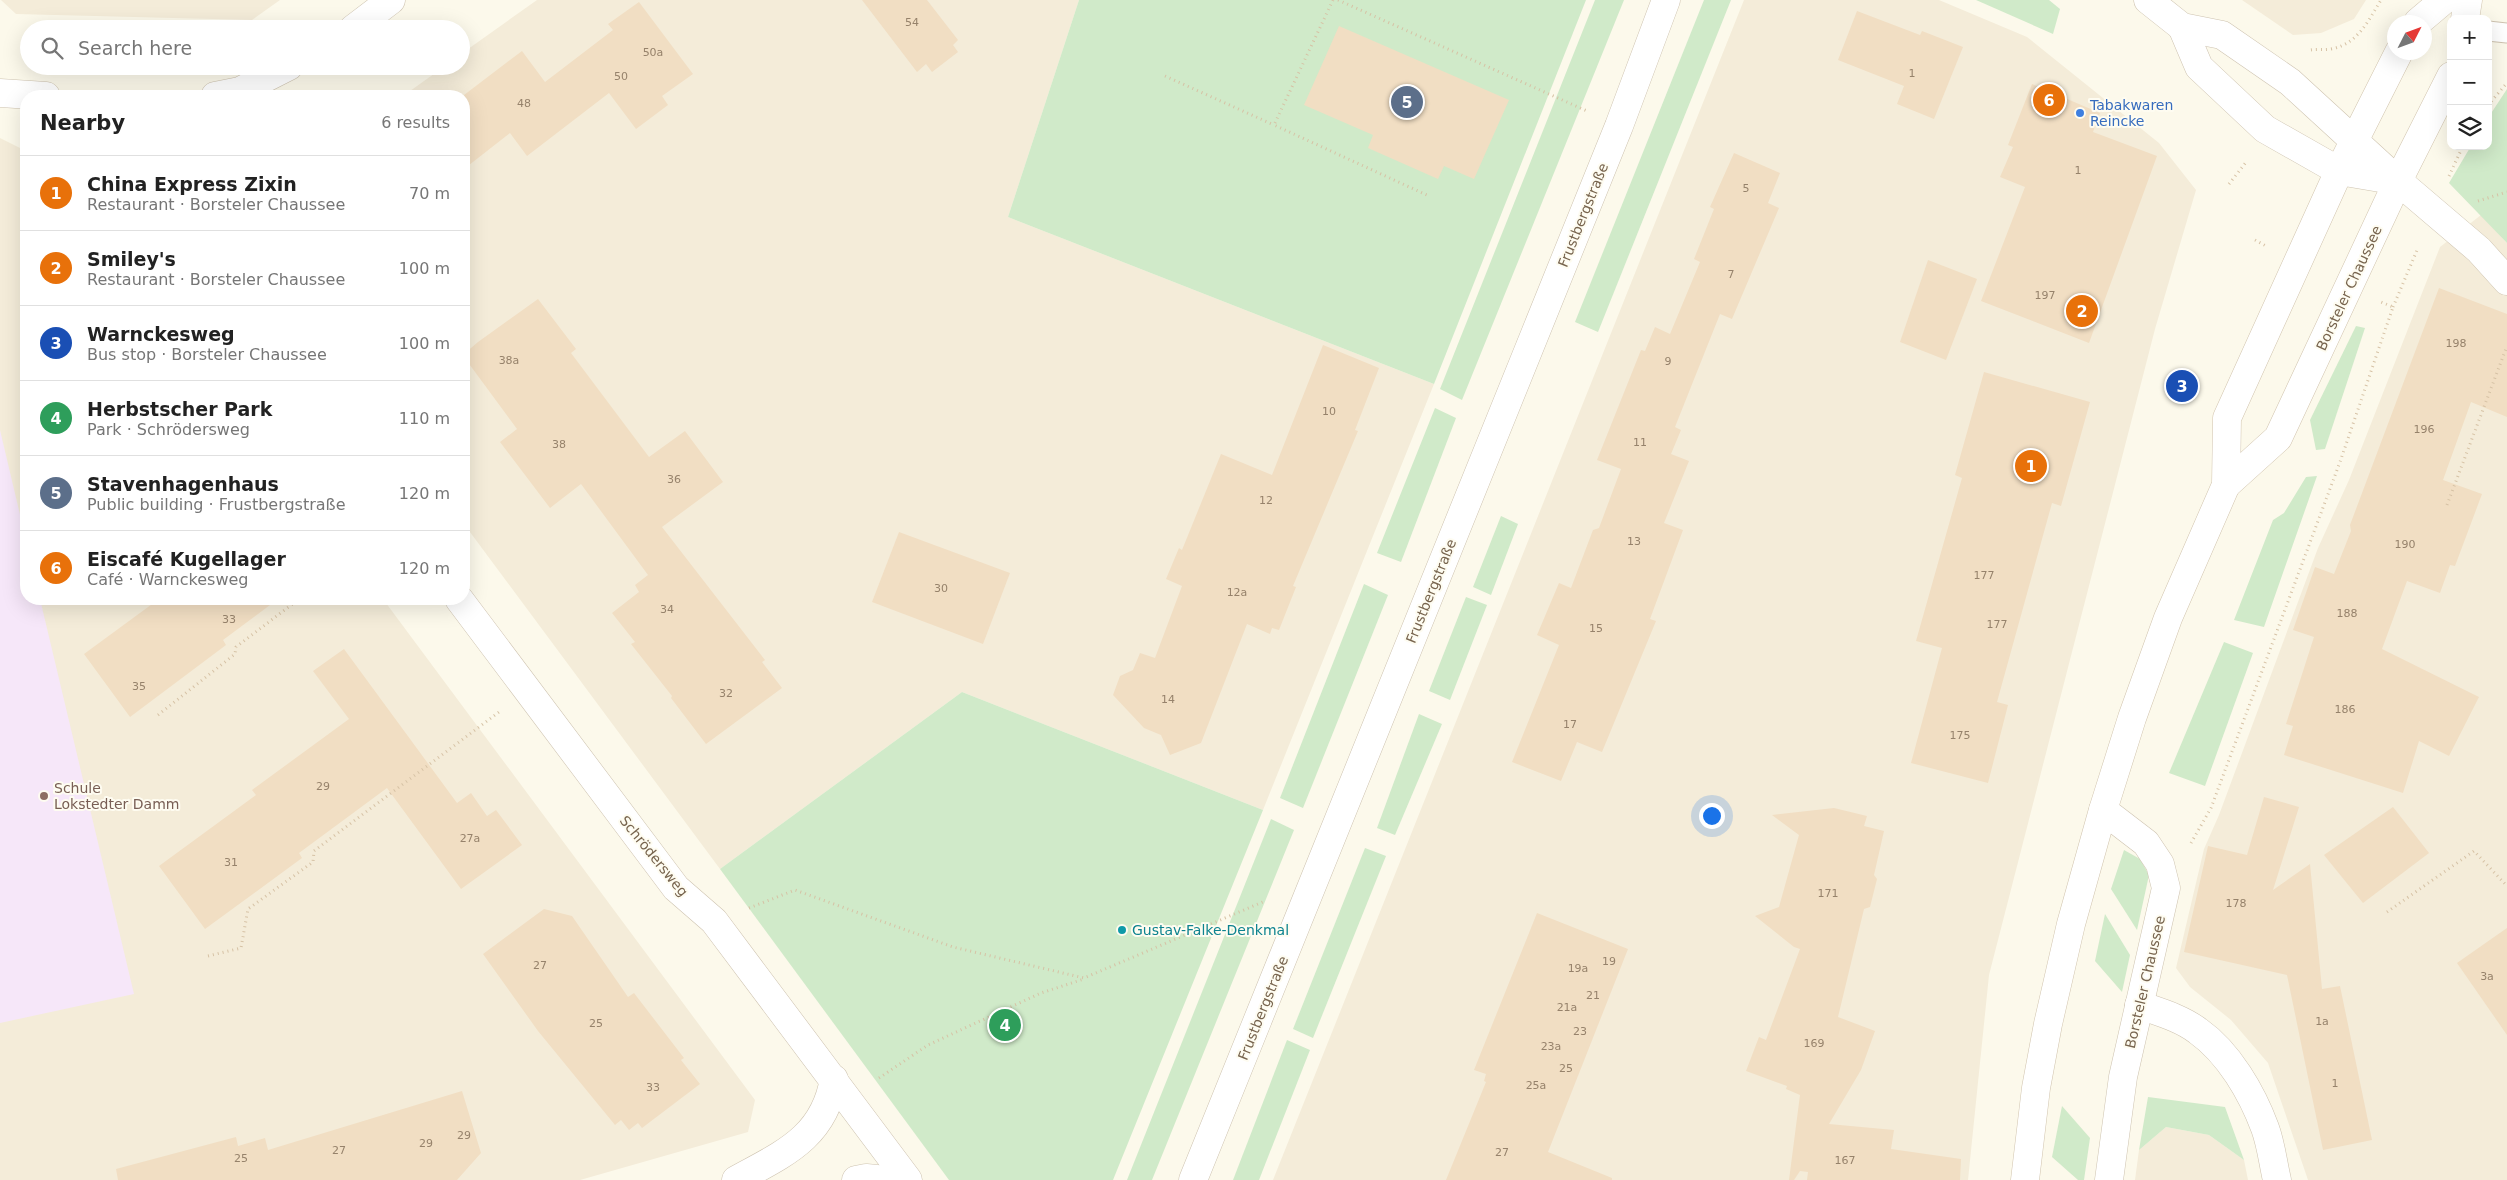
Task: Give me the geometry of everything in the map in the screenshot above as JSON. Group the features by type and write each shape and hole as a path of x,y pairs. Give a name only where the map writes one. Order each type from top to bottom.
{"street":[{"path":"365,20 391,0"},
{"name":"Frustbergstraße","path":"1193,1180 1619,126 1666,0"},
{"path":"2148,0 2182,27 2222,35 2290,82 2398,181 2479,250 2507,281"},
{"path":"2426,15 2444,0"},
{"path":"2466,15 2468,0"},
{"path":"2182,27 2198,67 2265,129 2339,171 2398,181"},
{"name":"Borsteler Chaussee","path":"2025,1180 2036,1088 2048,1024 2071,924 2103,810 2168,618 2226,485 2226,418 2339,171 2395,60"},
{"path":"242,90 271,75"},
{"name":"Borsteler Chaussee","path":"2226,485 2278,438 2398,181 2447,84"},
{"path":"0,92 20,94"},
{"name":"Schrödersweg","path":"464,605 676,888 714,921 908,1180"},
{"name":"Borsteler Chaussee","path":"2103,810 2146,842 2160,864 2166,888 2138,1004 2124,1077 2108,1180"},
{"path":"2138,1004 2176,1018 2197,1030 2214,1044 2245,1085 2265,1128 2277,1180"},
{"path":"736,1180 796,1146 817,1124 830,1100 841,1089"},
{"path":"856,1180 866,1178 887,1180"}],"lane":[{"path":"2492,31 2507,33"}],"path":[{"path":"1274,126 1333,0"},
{"path":"1338,0 1619,126"},
{"path":"2306,55 2311,49 2329,49 2342,46 2352,40 2361,32 2381,0"},
{"path":"1165,76 1429,196"},
{"path":"2492,100 2507,83"},
{"path":"2229,184 2248,158"},
{"path":"2166,888 2212,808 2340,462 2393,307 2376,299"},
{"path":"2447,505 2507,346"},
{"path":"158,715 235,654 236,647 291,605"},
{"path":"208,956 241,948 248,909 313,862 314,851 528,691"},
{"path":"2387,912 2474,851 2507,886"},
{"path":"841,1089 928,1045 1041,993 1084,978 1315,880"},
{"path":"714,921 795,890 953,948 1084,978"}],"shaded area":[{"path":"1,0 280,0 252,20 16,14"},
{"path":"537,0 1079,0 1008,217 1434,384 1263,810 962,692 720,869 470,532 470,90 411,90 432,75 470,75 470,48"},
{"path":"1744,0 1939,0 2027,37 2159,143 2196,190 2155,329 1989,975 1968,1180 1273,1180"},
{"path":"2242,0 2366,0 2354,19 2321,33 2293,35"},
{"path":"0,138 20,148 20,605 387,605 755,1100 748,1132 580,1180 0,1180"},
{"path":"2481,215 2507,243 2507,1180 2308,1180 2268,1063 2231,1020 2190,987 2176,968 2204,849 2219,815 2318,548 2349,480 2440,247"},
{"name":"Schule Lokstedter Damm","path":"0,430 20,515 20,605 41,605 134,994 0,1023"},
{"path":"2166,1127 2209,1135 2244,1160 2248,1180 2135,1180 2139,1150"}],"green space":[{"path":"1079,0 1586,0 1434,384 1008,217"},
{"path":"1595,0 1624,0 1462,400 1440,389"},
{"path":"1704,0 1731,0 1598,332 1575,322"},
{"path":"1976,0 2049,0 2060,9 2053,34"},
{"path":"2507,89 2507,243 2449,183 2469,150 2492,150 2492,112"},
{"path":"2356,326 2365,328 2325,449 2316,450 2310,420"},
{"path":"1435,408 1456,418 1401,562 1377,553"},
{"path":"2317,476 2264,627 2234,620 2273,520 2284,513 2306,477"},
{"path":"1501,516 1518,524 1491,595 1473,587"},
{"path":"1364,584 1388,595 1303,808 1280,798"},
{"path":"1466,597 1487,605 1450,700 1429,691"},
{"path":"2224,642 2253,653 2205,786 2169,773"},
{"path":"962,692 1263,810 1113,1180 949,1180 720,869"},
{"path":"1419,714 1442,724 1395,835 1377,828"},
{"path":"1271,819 1294,830 1152,1180 1127,1180"},
{"path":"1365,848 1386,856 1313,1038 1293,1029"},
{"path":"2124,850 2140,859 2149,875 2137,930 2111,889"},
{"path":"2105,914 2130,955 2122,992 2095,961"},
{"path":"1287,1040 1310,1050 1259,1180 1233,1180"},
{"path":"2148,1097 2225,1107 2244,1160 2209,1135 2166,1127 2139,1150"},
{"path":"2062,1106 2090,1138 2084,1180 2078,1180 2052,1157"}],"building":[{"path":"862,0 927,0 958,40 953,45 958,52 932,72 926,64 917,72"},
{"path":"639,2 693,74 662,96 668,105 636,129 609,93 527,156 510,133 470,164 470,90 522,51 545,82 613,30 608,24"},
{"path":"1857,11 1920,35 1922,31 1963,47 1934,119 1897,104 1904,86 1838,60"},
{"path":"1339,26 1509,100 1474,179 1444,166 1438,179 1368,148 1373,135 1304,105"},
{"path":"2032,84 2100,113 2093,132 2157,156 2089,343 1981,301 2025,187 2000,177 2013,147 2008,145"},
{"path":"1734,153 1780,173 1768,203 1779,208 1732,319 1720,314 1675,427 1681,430 1671,454 1689,461 1664,523 1683,530 1650,619 1656,621 1602,752 1577,742 1561,781 1512,762 1559,645 1537,635 1559,583 1571,588 1593,530 1599,528 1621,469 1597,460 1641,350 1645,351 1655,327 1670,334 1700,262 1694,259 1714,209 1710,207"},
{"path":"1928,260 1977,279 1946,360 1900,342"},
{"path":"2439,288 2507,314 2507,417 2471,402 2443,480 2482,494 2455,566 2450,565 2440,593 2407,581 2382,649 2479,697 2449,756 2419,741 2403,793 2284,755 2293,726 2286,724 2314,637 2293,630 2315,567 2334,574 2351,531 2350,525"},
{"path":"538,299 576,349 571,353 649,457 685,431 723,482 662,527 765,660 762,662 782,688 706,744 671,698 672,696 631,644 635,642 612,613 639,592 635,585 648,575 581,484 550,508 500,442 517,429 470,365 470,349"},
{"path":"1323,345 1379,368 1355,430 1358,431 1293,586 1296,587 1279,630 1272,628 1270,634 1247,624 1201,743 1170,755 1161,735 1144,728 1113,695 1120,676 1133,670 1140,653 1155,658 1182,586 1166,579 1179,548 1182,550 1221,454 1272,475"},
{"path":"1984,372 2090,402 2061,506 2052,503 1997,702 2008,705 1988,783 1911,763 1942,648 1916,641 1962,478 1955,475"},
{"path":"899,532 1010,573 983,644 872,602"},
{"path":"151,605 270,605 223,640 226,645 130,717 84,654"},
{"path":"344,649 457,803 471,793 487,816 496,810 522,845 461,889 387,788 299,853 302,858 205,929 159,866 256,795 252,790 349,719 313,671"},
{"path":"2264,797 2299,807 2273,890 2310,864 2322,989 2340,986 2372,1140 2323,1150 2287,975 2184,952 2208,846 2247,855"},
{"path":"2393,807 2429,853 2363,903 2324,855"},
{"path":"1834,808 1867,816 1864,826 1884,831 1874,875 1877,879 1870,907 1864,909 1838,1017 1875,1031 1861,1070 1829,1124 1894,1130 1891,1149 1961,1159 1960,1180 1807,1180 1808,1172 1800,1171 1794,1180 1789,1180 1800,1095 1786,1089 1787,1086 1746,1071 1759,1037 1766,1040 1800,949 1794,947 1755,916 1779,907 1799,835 1772,815"},
{"path":"544,909 572,916 628,997 634,993 684,1058 681,1060 700,1084 642,1128 638,1123 629,1130 621,1120 615,1125 538,1031 483,954"},
{"path":"1537,913 1628,949 1548,1152 1612,1178 1612,1180 1446,1180 1486,1082 1484,1081 1486,1074 1474,1070"},
{"path":"2507,928 2507,1035 2457,963"},
{"path":"462,1091 481,1153 457,1180 118,1180 116,1169 236,1137 238,1146 265,1138 268,1150"}],"place":[{"name":"Eiscafé Kugellager","path":"2049,100"},
{"name":"Stavenhagenhaus","path":"1407,102"},
{"name":"Tabakwaren Reincke","path":"2080,113"},
{"name":"Smiley's","path":"2082,311"},
{"name":"Warnckesweg","path":"2182,386"},
{"name":"China Express Zixin","path":"2031,466"},
{"name":"Schule Lokstedter Damm","path":"44,796"},
{"name":"Gustav-Falke-Denkmal","path":"1122,930"},
{"name":"Herbstscher Park","path":"1005,1025"}]}
